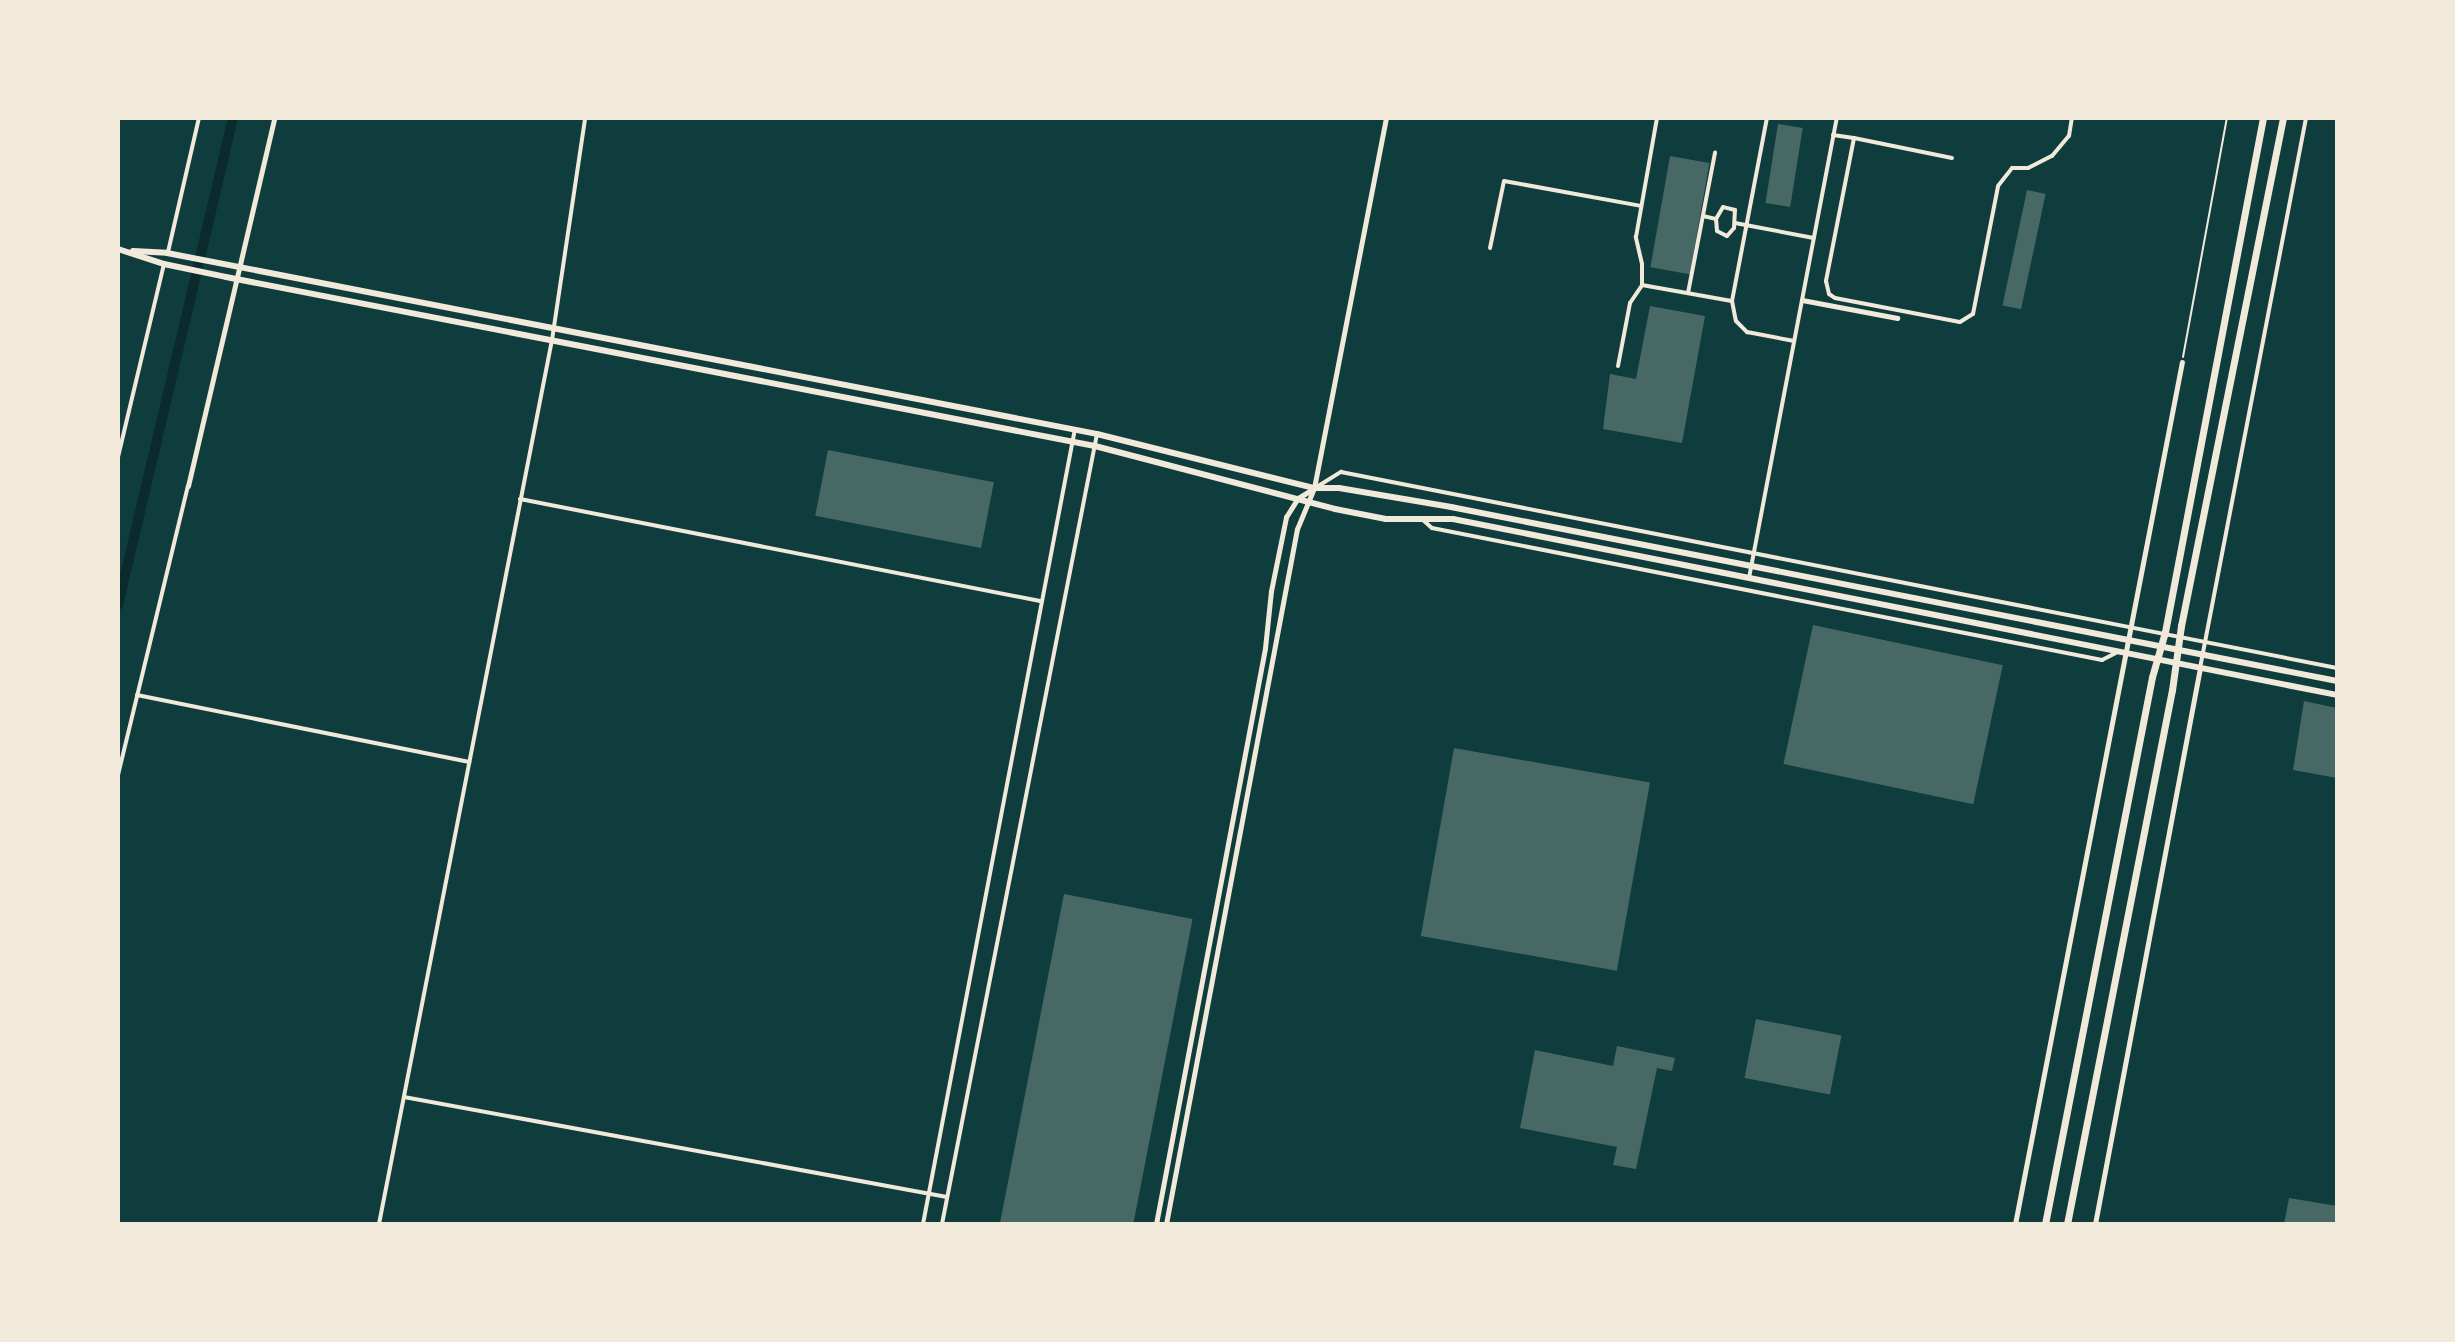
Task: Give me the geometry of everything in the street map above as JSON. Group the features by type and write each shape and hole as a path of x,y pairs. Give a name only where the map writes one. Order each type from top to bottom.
{"highway":[{"path":"2045,1224 2149,691 2165,632 2263,118"},
{"path":"2067,1224 2172,690 2179,635 2283,118"}],"main road":[{"path":"122,250 171,254 554,327 1075,429 1314,488 1339,488 1451,507 2337,681"},
{"path":"122,250 164,264 226,277 1095,446 1386,519 1453,519 2337,695"}],"street":[{"path":"171,254 199,118"},
{"path":"118,775 274,118"},
{"path":"379,1224 552,340 585,118"},
{"path":"1166,1224 1297,529 1314,488 1386,118"},
{"path":"1618,366 1630,303 1642,285 1642,264 1636,237 1657,118"},
{"path":"1767,118 1732,301 1736,321 1747,332 1794,341"},
{"path":"1749,578 1837,118"},
{"path":"1854,138 1826,281 1829,294 1835,298 1960,322 1973,314 1998,186 2012,168 2028,168 2052,156 2069,136 2072,118"},
{"path":"2095,1224 2306,118"},
{"path":"1833,135 1952,158"},
{"path":"1688,293 1715,153"},
{"path":"1490,248 1504,181 1641,206"},
{"path":"1729,206 1735,210 1735,223 1729,235 1722,236 1715,228 1716,219 1720,208 1729,206"},
{"path":"1703,216 1716,219"},
{"path":"1735,223 1814,238"},
{"path":"118,457 164,264"},
{"path":"1642,285 1732,301"},
{"path":"1802,300 1897,318"},
{"path":"2015,1224 2123,652 2129,639 2182,362"},
{"path":"923,1224 1075,429"},
{"path":"942,1224 1097,434"},
{"path":"1156,1224 1265,648 1271,591 1286,517 1298,498 1341,472 2337,668"},
{"path":"520,499 1041,601"},
{"path":"1421,519 1432,528 1447,532 2102,660 2123,652"},
{"path":"137,695 469,762"},
{"path":"404,1097 947,1197"}],"path":[{"path":"2182,362 2227,118"}],"building":[{"path":"1778,124 1803,128 1790,207 1765,203"},
{"path":"1670,156 1709,163 1690,274 1650,267"},
{"path":"2027,190 2046,194 2021,309 2002,305"},
{"path":"1650,306 1705,316 1682,443 1603,429 1610,374 1636,379"},
{"path":"828,450 994,482 981,548 815,516"},
{"path":"1813,625 2003,665 1973,804 1783,764"},
{"path":"2304,701 2337,708 2337,778 2293,770"},
{"path":"1454,748 1650,783 1617,971 1421,936"},
{"path":"1064,894 1193,919 1133,1224 1000,1224"},
{"path":"1756,1019 1841,1036 1830,1094 1745,1078"},
{"path":"1617,1046 1675,1058 1672,1071 1657,1068 1636,1169 1613,1165 1617,1147 1520,1128 1535,1050 1613,1066"},
{"path":"2289,1198 2337,1206 2337,1224 2284,1224"}],"waterway":[{"path":"118,605 233,118"}]}
